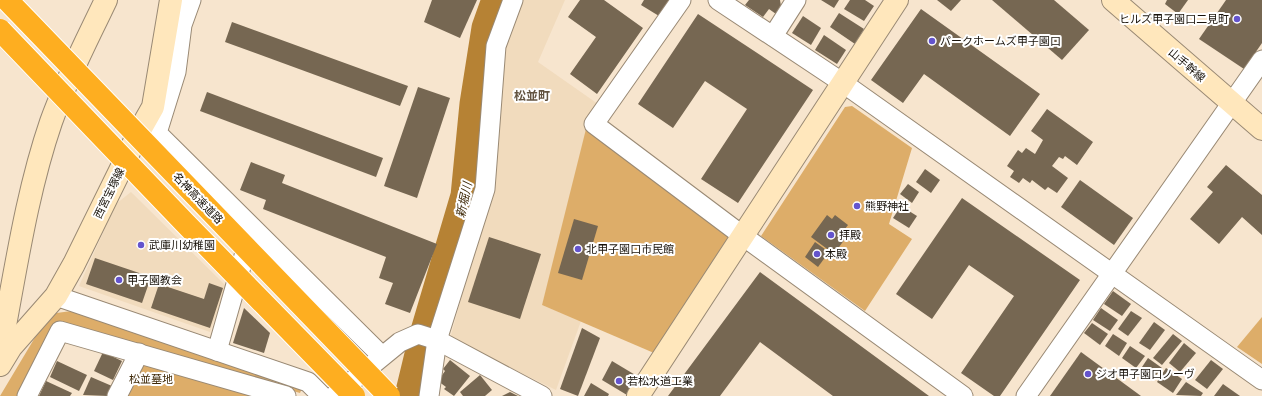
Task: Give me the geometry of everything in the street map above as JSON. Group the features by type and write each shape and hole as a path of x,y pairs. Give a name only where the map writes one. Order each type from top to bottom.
{"highway":[{"name":"名神高速道路","path":"7,0 389,396"},
{"path":"0,30 185,223 354,396"}],"main road":[{"path":"0,343 4,331 33,186 51,122 80,54 106,0"},
{"name":"西宮宝塚線","path":"0,365 10,347 56,296 74,264 140,130 153,107 171,0"},
{"path":"638,396 897,0"},
{"name":"山手幹線","path":"1113,0 1262,129"}],"street":[{"path":"191,0 182,25 176,72 157,133 382,356"},
{"path":"429,396 428,337 485,189 496,46 513,0"},
{"path":"680,0 594,124 743,236 963,396"},
{"path":"718,0 843,83 1262,380"},
{"path":"772,36 796,0"},
{"path":"1026,396 1262,60"},
{"path":"217,351 252,227"},
{"path":"56,296 308,382 322,396"},
{"path":"26,396 60,331 286,396"},
{"path":"334,396 400,342 428,337 542,396"},
{"path":"117,396 139,353"}],"shaded area":[{"path":"522,0 565,0 538,62 598,104 542,305 581,321 556,390 454,340 451,335 488,202 503,52"},
{"name":"武庫川幼稚園","path":"131,192 226,286 210,332 79,286 116,204"}],"green space":[{"name":"熊野神社","path":"852,106 912,148 889,224 912,239 865,311 761,236 845,107"},
{"path":"586,129 727,234 729,243 654,353 542,305"},
{"path":"79,310 303,386 300,393 55,323 17,396 0,396 49,314"},
{"path":"1262,317 1262,364 1237,347"},
{"name":"松並墓地","path":"142,359 267,396 124,396"}],"building":[{"path":"432,0 477,0 460,38 424,22"},
{"path":"580,0 604,0 643,28 597,94 570,74 596,37 568,17"},
{"path":"644,0 669,0 659,16 641,5"},
{"path":"749,0 780,0 781,6 776,14 769,9 763,17 745,5"},
{"path":"821,0 839,0 834,8"},
{"path":"850,0 865,0 874,6 864,21 844,9"},
{"path":"937,0 961,0 951,11"},
{"path":"992,0 1054,0 1089,30 1062,60"},
{"path":"1167,0 1188,0 1178,14 1165,4"},
{"name":"ヒルズ甲子園口二見町","path":"1226,0 1262,0 1262,43 1244,69 1199,39"},
{"name":"パークホームズ甲子園口","path":"921,9 1040,94 1010,136 924,74 903,103 871,80"},
{"path":"839,13 864,29 855,44 830,27"},
{"path":"698,14 813,90 738,203 701,179 747,109 705,81 673,128 638,104"},
{"path":"803,16 821,28 811,45 792,33"},
{"path":"232,22 408,86 400,106 225,42"},
{"path":"824,35 846,50 837,64 815,50"},
{"path":"418,87 450,98 417,198 384,186"},
{"path":"207,92 383,158 376,177 200,111"},
{"path":"1047,109 1093,142 1077,165 1065,156 1063,159 1059,157 1052,166 1068,178 1057,193 1048,187 1045,190 1032,180 1030,183 1023,178 1019,183 1010,177 1014,171 1007,166 1018,150 1022,153 1026,148 1035,154 1043,140 1031,131"},
{"path":"251,162 285,175 282,183 437,244 410,313 385,304 393,283 379,278 386,257 263,209 266,200 240,190"},
{"path":"1226,165 1262,195 1262,235 1242,217 1219,244 1190,219 1213,192 1207,187"},
{"path":"925,169 940,180 931,193 916,182"},
{"path":"1080,180 1133,218 1114,245 1061,207"},
{"path":"908,184 919,192 912,203 900,194"},
{"path":"962,198 1080,280 1000,396 994,396 961,373 1014,296 969,265 932,319 896,294"},
{"path":"901,206 917,216 909,228 893,218"},
{"name":"拝殿","path":"827,215 832,219 835,215 848,225 845,229 850,232 834,254 811,237"},
{"name":"北甲子園口市民館","path":"574,219 598,226 582,280 558,273"},
{"path":"489,237 541,254 520,319 468,302"},
{"name":"本殿","path":"815,242 829,252 818,267 805,257"},
{"name":"甲子園教会","path":"95,258 151,277 142,303 86,284"},
{"path":"760,272 929,396 833,396 760,342 720,396 668,396"},
{"path":"209,283 223,288 210,328 151,308 159,284 204,299"},
{"path":"1113,291 1131,304 1122,316 1104,304"},
{"path":"244,308 270,333 264,353 233,343"},
{"path":"1101,308 1118,320 1110,331 1093,320"},
{"path":"1131,311 1142,318 1128,336 1118,329"},
{"path":"1154,322 1165,330 1150,350 1139,343"},
{"path":"1092,323 1108,334 1100,345 1084,333"},
{"path":"582,328 600,338 578,396 560,389"},
{"path":"1113,334 1127,343 1119,356 1105,346"},
{"path":"1173,334 1182,341 1162,365 1153,358"},
{"path":"1184,343 1196,353 1180,372 1169,363"},
{"path":"1130,346 1145,356 1136,368 1122,358"},
{"path":"103,352 122,361 113,380 94,371"},
{"name":"ジオ甲子園口ノーヴ","path":"1081,352 1141,396 1050,396"},
{"path":"1148,358 1162,368 1153,379 1140,370"},
{"path":"450,360 470,376 454,396 444,389 446,387 438,381 445,371 443,369"},
{"path":"1211,360 1223,369 1207,389 1195,380"},
{"path":"57,361 87,375 79,391 50,377"},
{"path":"612,361 637,376 627,395 602,380"},
{"path":"1166,368 1182,379 1173,393 1157,382"},
{"path":"480,375 492,390 485,396 463,396 460,392"},
{"path":"91,377 112,386 108,396 83,395"},
{"path":"46,381 72,393 70,396 39,396"},
{"path":"1186,382 1203,393 1201,396 1176,395"},
{"path":"591,383 609,394 608,396 584,396"},
{"path":"1223,384 1240,396 1214,396"},
{"path":"510,392 518,396 502,396"}],"waterway":[{"name":"新堀川","path":"411,396 425,338 467,196 476,104 488,28 498,0"}],"place":[{"name":"ヒルズ甲子園口二見町","path":"1237,19"},
{"name":"パークホームズ甲子園口","path":"932,41"},
{"name":"熊野神社","path":"857,206"},
{"name":"拝殿","path":"831,235"},
{"name":"武庫川幼稚園","path":"141,245"},
{"name":"北甲子園口市民館","path":"578,249"},
{"name":"本殿","path":"817,254"},
{"name":"甲子園教会","path":"119,280"},
{"name":"ジオ甲子園口ノーヴ","path":"1088,374"},
{"name":"若松水道工業","path":"619,381"}],"district":[{"name":"松並町","path":"532,96"}]}
